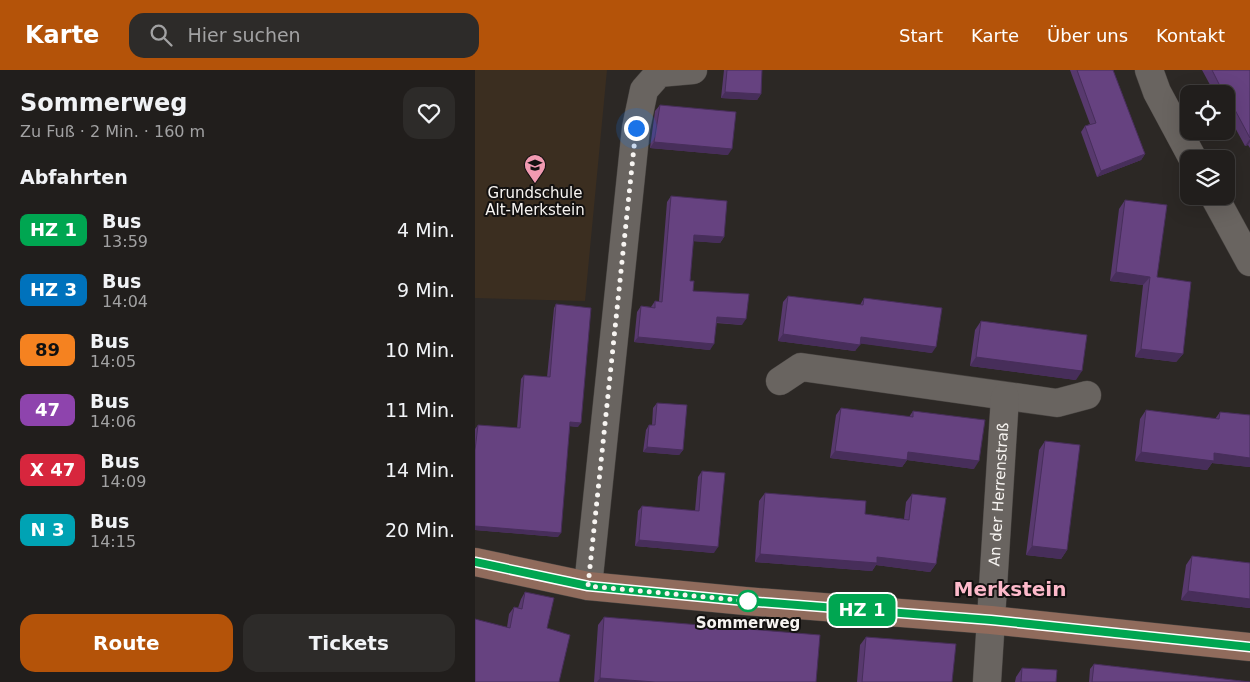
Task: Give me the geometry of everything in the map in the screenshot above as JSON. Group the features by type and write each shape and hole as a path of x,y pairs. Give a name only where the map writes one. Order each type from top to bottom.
{"main road":[{"path":"475,562 588,586 745,601 991,620 1250,646"}],"street":[{"path":"588,586 636,128 643,90 659,73 693,70"},
{"path":"1149,70 1157,92 1188,150"},
{"path":"1219,205 1250,262"},
{"path":"780,381 801,367 1057,403 1087,395"},
{"name":"An der Herrenstraß","path":"987,682 1005,397"}],"shaded area":[{"name":"Grundschule Alt-Merkstein","path":"475,70 607,70 585,301 475,298"}],"building":[{"path":"727,70 762,70 761,94 725,92"},
{"path":"1077,70 1113,70 1145,154 1101,171 1085,126 1096,123"},
{"path":"1212,70 1250,70 1250,138 1235,110 1235,85 1220,85"},
{"path":"660,105 736,112 732,149 654,142"},
{"path":"671,196 727,201 724,237 694,235 690,281 694,281 693,291 749,294 746,319 717,317 714,344 638,337 641,306 655,308 655,301 662,302"},
{"path":"1125,200 1167,205 1157,277 1191,282 1183,354 1141,349 1150,277 1116,272"},
{"path":"788,296 863,305 864,298 942,308 936,347 861,337 860,345 783,334"},
{"path":"556,304 591,308 581,423 570,422 561,533 475,526 475,450 478,425 520,428 524,375 550,377"},
{"path":"981,321 1087,335 1082,371 976,357"},
{"path":"657,403 687,405 683,450 647,447 649,425 655,425"},
{"path":"841,408 913,417 913,411 985,420 979,461 908,452 907,460 835,451"},
{"path":"1146,410 1219,419 1220,412 1250,415 1250,458 1214,453 1214,461 1141,452"},
{"path":"1045,441 1080,445 1067,550 1032,546"},
{"path":"702,471 725,473 718,547 639,540 642,506 699,511"},
{"path":"765,493 866,501 865,514 909,520 912,494 946,498 936,564 877,557 877,563 760,554"},
{"path":"1192,556 1250,563 1250,599 1188,591"},
{"path":"525,592 554,598 547,628 570,635 559,682 475,682 475,619 510,628 514,607 522,609"},
{"path":"604,617 820,635 816,682 655,682 600,678"},
{"path":"866,637 956,644 952,682 862,682"},
{"path":"1094,664 1250,682 1092,682"},
{"path":"1022,668 1057,670 1056,682 1021,682"}],"bus line":[{"path":"475,562 588,586 745,601 991,620 1250,647"}],"place":[{"name":"Grundschule Alt-Merkstein","path":"535,184"},
{"name":"Sommerweg","path":"748,601"}],"district":[{"name":"Merkstein","path":"1010,589"}],"route":[{"path":"636,128 588,586 748,601"}]}
